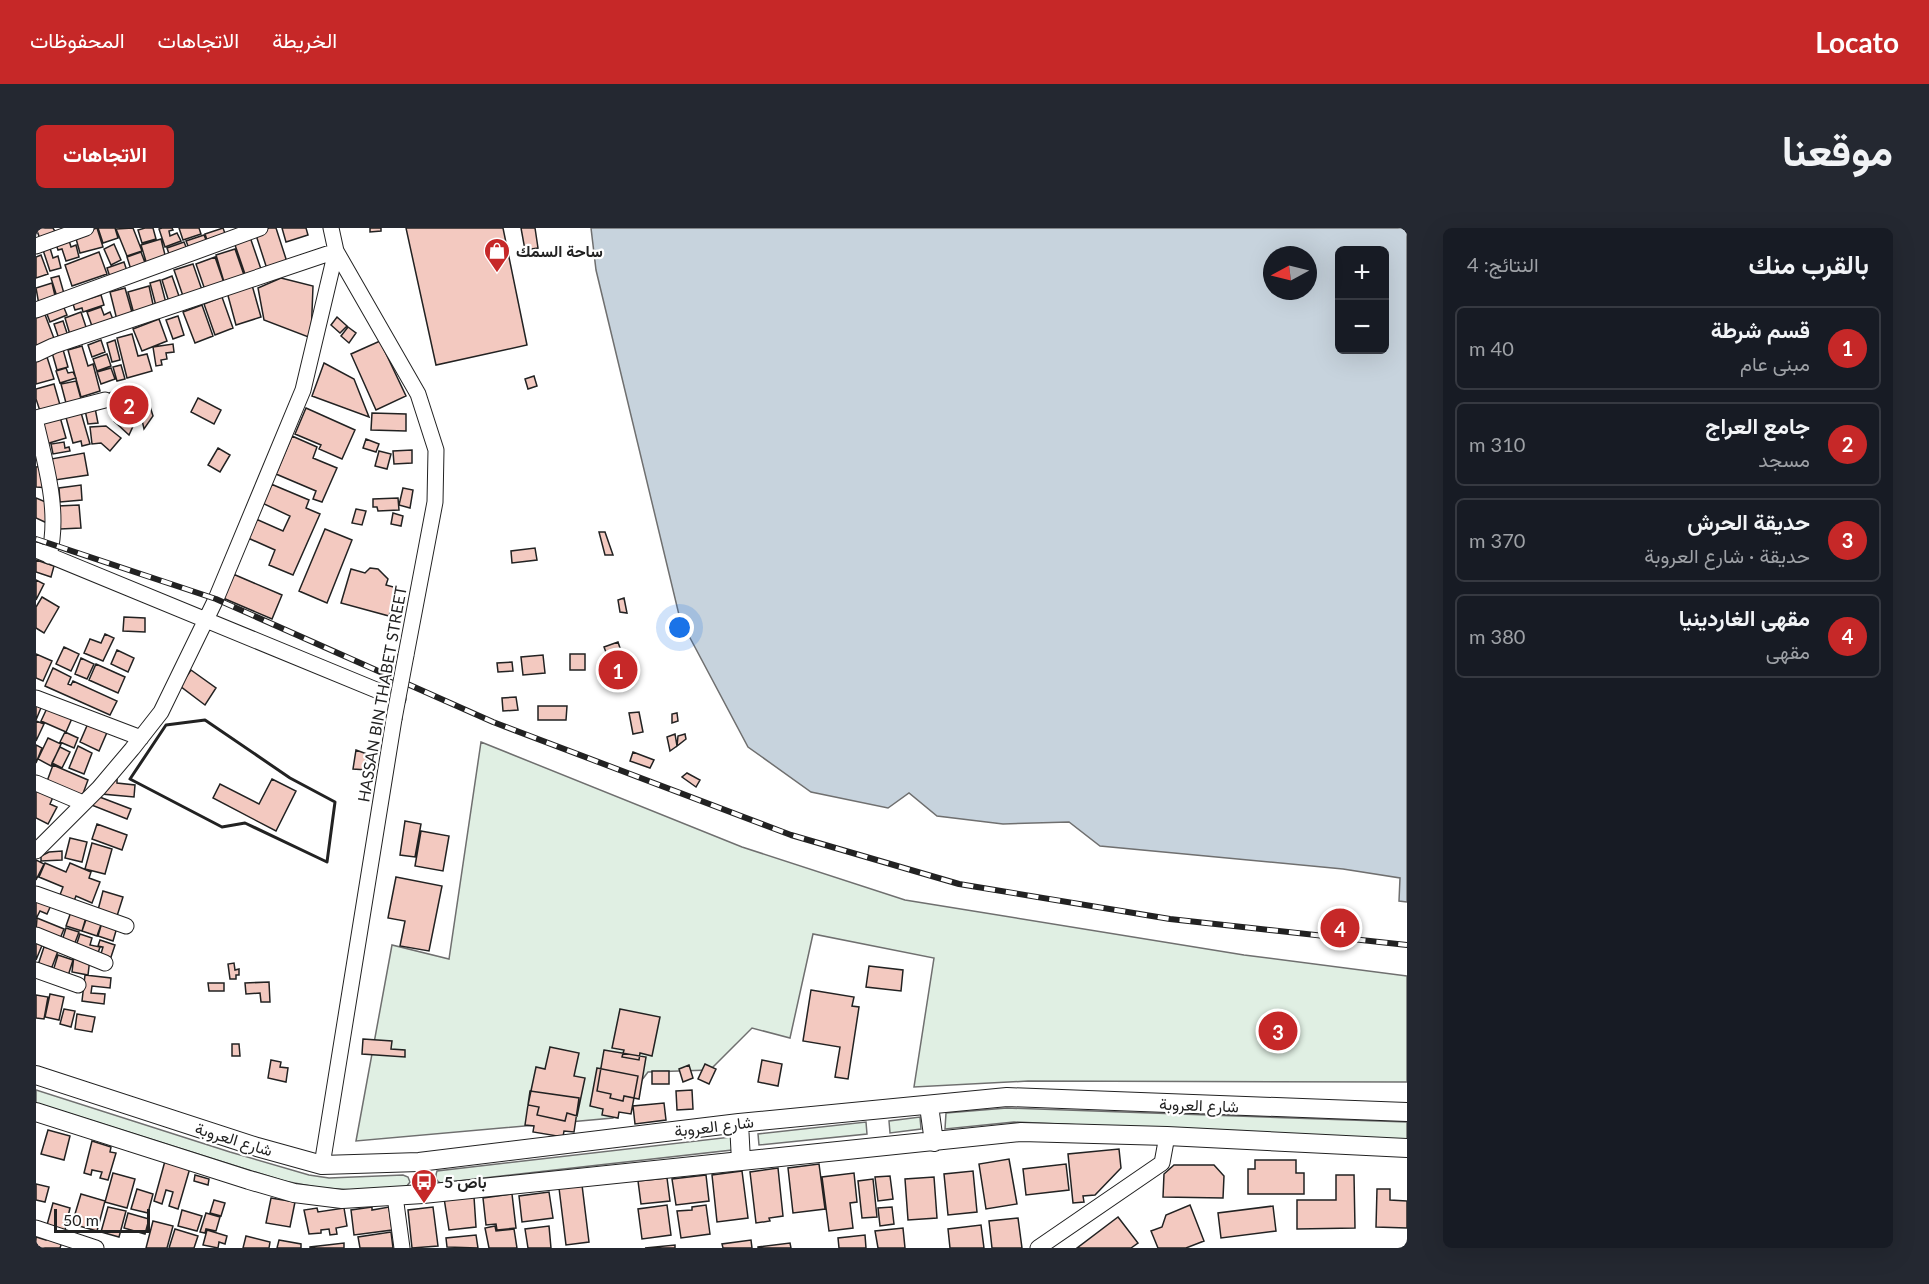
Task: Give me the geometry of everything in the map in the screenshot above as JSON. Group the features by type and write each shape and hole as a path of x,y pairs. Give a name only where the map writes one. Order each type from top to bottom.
{"main road":[{"name":"شارع العروبة","path":"36,1075 257,1147 322,1165 419,1162 739,1123 1007,1097 1407,1112"},
{"path":"929,1106 934,1142"},
{"name":"شارع العروبة","path":"36,1112 294,1193 342,1199 423,1194 1021,1132 1167,1136 1407,1148"},
{"path":"739,1123 741,1161"},
{"path":"419,1162 423,1194"}],"street":[{"path":"37,242 86,228"},
{"path":"36,310 260,228"},
{"path":"36,851 83,803 161,712 206,620 303,390 336,251 331,228"},
{"path":"36,354 53,346 336,251"},
{"name":"HASSAN BIN THABET STREET","path":"322,1165 394,719 435,502 436,450 418,394 336,251"},
{"path":"36,418 105,400"},
{"path":"36,423 52,495 51,544 42,553 398,699"},
{"path":"36,698 141,738"},
{"path":"36,783 83,803"},
{"path":"36,894 126,926"},
{"path":"36,935 105,963"},
{"path":"36,970 78,985"},
{"path":"1038,1248 1162,1163 1167,1136"},
{"path":"395,1196 402,1248"},
{"path":"36,1228 96,1248"}],"green space":[{"path":"481,742 742,847 905,900 1244,955 1407,976 1407,1082 1028,1081 914,1087 934,958 813,934 790,1038 752,1028 710,1070 648,1072 613,1118 356,1141 392,945 449,959"},
{"path":"36,1090 309,1175 329,1178 403,1175 408,1177 410,1182 406,1187 354,1190 321,1188 284,1181 36,1103"},
{"path":"1007,1108 1407,1122 1407,1140 1014,1122 945,1129 946,1113"},
{"path":"920,1117 921,1129 890,1133 889,1121"},
{"path":"866,1122 867,1134 759,1145 758,1134"},
{"path":"731,1137 732,1150 440,1183 436,1178 437,1171"}],"shaded area":[{"path":"591,228 1407,228 1407,902 1399,901 1400,878 1343,869 1100,846 1069,822 1003,824 937,816 909,793 888,808 811,792 748,747 680,619 596,270"}],"building":[{"path":"36,228 53,228 56,233 40,239"},
{"path":"97,228 103,247 80,253 75,235"},
{"path":"98,228 115,228 118,238 103,243"},
{"path":"133,228 142,251 127,256 116,229"},
{"path":"153,228 156,239 142,243 138,230"},
{"path":"172,228 173,230 169,231 170,236 177,233 181,241 165,247 159,229"},
{"path":"179,228 199,228 201,234 183,240"},
{"path":"223,228 227,239 209,246 205,234"},
{"path":"276,228 287,262 267,269 255,232"},
{"path":"282,228 306,228 308,235 286,242"},
{"path":"370,228 381,228 381,231 370,232"},
{"path":"406,228 503,228 527,345 436,365"},
{"path":"521,228 535,228 538,248 525,250"},
{"path":"204,235 209,247 191,253 186,241"},
{"path":"68,237 71,247 76,245 79,257 66,261 62,249 58,250 55,241"},
{"path":"250,237 262,272 246,277 234,242"},
{"path":"161,239 167,263 148,268 141,245"},
{"path":"184,242 189,254 171,260 167,248"},
{"path":"114,244 121,260 111,265 104,249"},
{"path":"50,248 53,258 58,256 61,268 50,271 43,250"},
{"path":"235,249 244,275 224,282 216,255"},
{"path":"99,252 107,274 72,286 65,265"},
{"path":"141,252 147,268 132,273 127,257"},
{"path":"41,255 48,274 36,278 36,257"},
{"path":"215,257 224,283 205,290 196,264"},
{"path":"124,262 128,274 111,280 107,268"},
{"path":"193,264 202,290 183,296 174,270"},
{"path":"59,276 65,297 58,300 51,278"},
{"path":"172,276 180,299 169,302 162,280"},
{"path":"281,278 313,286 311,338 264,320 258,288"},
{"path":"160,280 166,303 156,306 150,283"},
{"path":"52,283 56,300 39,305 36,288"},
{"path":"252,285 261,317 236,325 227,292"},
{"path":"149,286 154,309 134,314 128,292"},
{"path":"125,288 133,316 117,320 110,292"},
{"path":"80,295 82,301 101,295 104,305 83,312 82,308 75,310 71,298"},
{"path":"222,297 233,328 215,335 204,304"},
{"path":"62,303 67,315 50,322 45,309"},
{"path":"202,305 213,336 195,343 183,312"},
{"path":"101,307 104,315 110,312 114,322 93,329 87,312"},
{"path":"44,312 55,341 36,348 36,315"},
{"path":"81,312 88,333 71,338 65,318"},
{"path":"178,316 184,335 173,339 166,320"},
{"path":"337,317 347,326 340,333 331,325"},
{"path":"159,319 167,341 142,351 133,329"},
{"path":"63,321 69,339 60,342 54,324"},
{"path":"348,327 356,333 349,343 341,336"},
{"path":"132,334 138,356 147,354 152,371 127,378 117,338"},
{"path":"101,340 105,352 92,357 88,345"},
{"path":"115,340 120,360 112,362 107,343"},
{"path":"380,341 406,396 376,410 351,354"},
{"path":"173,344 174,352 166,353 167,359 161,360 162,365 156,366 153,347"},
{"path":"62,346 68,367 57,370 51,349"},
{"path":"82,346 88,366 93,364 100,391 81,397 68,350"},
{"path":"107,354 111,366 97,371 93,359"},
{"path":"47,357 54,379 36,384 36,361"},
{"path":"324,363 354,379 369,417 312,396"},
{"path":"121,365 125,379 117,381 113,367"},
{"path":"66,368 68,373 73,372 76,378 60,383 56,371"},
{"path":"111,368 115,379 101,384 97,372"},
{"path":"534,376 537,386 528,389 525,379"},
{"path":"76,381 81,399 66,403 61,384"},
{"path":"54,384 60,405 40,411 36,389"},
{"path":"135,385 139,396 146,394 153,416 144,429 142,420 135,422 129,435 114,421 106,394"},
{"path":"198,398 221,410 214,424 191,412"},
{"path":"95,408 98,423 88,424 85,410"},
{"path":"306,408 355,430 342,459 319,449 321,445 295,434"},
{"path":"80,409 90,444 82,446 81,441 73,443 65,414"},
{"path":"372,413 406,414 406,431 371,430"},
{"path":"60,417 66,438 46,444 40,423"},
{"path":"106,426 121,438 110,451 101,443 92,444 90,427"},
{"path":"292,436 317,447 313,458 337,468 322,502 313,499 316,491 276,474"},
{"path":"366,439 379,444 376,452 363,448"},
{"path":"64,442 65,448 69,447 70,451 53,454 51,444"},
{"path":"218,448 230,455 220,472 208,465"},
{"path":"412,450 412,463 394,464 393,451"},
{"path":"379,451 391,454 387,469 375,466"},
{"path":"84,453 88,475 55,480 51,459"},
{"path":"42,466 49,488 36,487 36,467"},
{"path":"271,484 309,500 306,508 320,514 293,575 269,565 275,550 248,538 256,519 283,531 290,516 262,503"},
{"path":"81,485 82,500 60,502 59,488"},
{"path":"403,488 413,490 410,508 399,505"},
{"path":"36,498 48,503 47,523 36,518"},
{"path":"398,498 399,510 378,511 377,507 373,507 373,499"},
{"path":"79,505 81,528 60,529 58,506"},
{"path":"356,509 366,511 362,525 352,523"},
{"path":"393,513 403,516 401,526 391,524"},
{"path":"325,529 352,540 327,603 299,591"},
{"path":"599,532 605,532 613,555 605,555"},
{"path":"535,548 537,560 512,563 511,551"},
{"path":"36,560 54,566 51,577 36,572"},
{"path":"370,568 378,569 388,579 386,585 397,588 389,616 341,603 351,569 365,573"},
{"path":"233,574 282,595 272,619 223,598"},
{"path":"36,580 44,584 36,600"},
{"path":"42,597 59,607 44,633 36,628 36,607"},
{"path":"624,598 627,613 620,612 618,600"},
{"path":"124,617 145,618 145,632 123,631"},
{"path":"105,634 114,638 103,661 84,653 90,639 101,643"},
{"path":"618,642 625,663 612,668 604,647"},
{"path":"64,647 79,654 71,671 56,664"},
{"path":"117,650 134,658 128,672 111,664"},
{"path":"36,654 52,661 43,681 36,678"},
{"path":"570,654 585,654 585,670 570,670"},
{"path":"543,655 545,673 523,675 521,657"},
{"path":"81,658 94,664 87,679 75,674"},
{"path":"512,662 513,671 498,672 497,663"},
{"path":"96,664 125,677 118,693 89,680"},
{"path":"53,668 71,677 68,684 71,685 73,681 117,701 110,715 45,686"},
{"path":"191,670 216,688 205,705 180,686"},
{"path":"516,697 518,710 503,711 502,698"},
{"path":"36,700 43,703 36,720"},
{"path":"49,704 73,716 66,732 41,721"},
{"path":"538,706 567,706 566,720 538,720"},
{"path":"639,712 643,732 633,734 629,713"},
{"path":"677,713 678,721 672,723 672,714"},
{"path":"36,721 44,724 36,741"},
{"path":"89,721 108,730 99,751 80,742"},
{"path":"65,732 78,738 74,748 60,742"},
{"path":"675,734 677,746 670,751 667,737"},
{"path":"685,734 686,739 677,746 678,736"},
{"path":"48,738 61,744 51,766 38,759"},
{"path":"36,745 42,748 36,763"},
{"path":"78,746 92,753 84,774 69,768"},
{"path":"60,747 70,752 62,768 52,763"},
{"path":"356,750 367,754 367,770 353,769"},
{"path":"633,752 654,760 650,768 630,761"},
{"path":"53,765 88,780 81,799 46,784"},
{"path":"687,773 700,780 696,787 682,777"},
{"path":"110,778 117,778 117,783 135,785 134,797 102,794"},
{"path":"272,779 296,791 276,831 213,798 220,784 259,804"},
{"path":"36,788 53,797 50,804 57,807 48,824 36,818"},
{"path":"97,796 131,809 127,819 89,804"},
{"path":"405,821 421,824 415,857 400,855"},
{"path":"97,824 127,835 122,850 92,839"},
{"path":"421,831 449,836 443,871 415,866"},
{"path":"70,838 87,842 82,862 65,858"},
{"path":"92,843 112,849 105,874 85,869"},
{"path":"62,851 62,860 41,861 41,856 49,852"},
{"path":"36,860 44,864 36,880"},
{"path":"45,863 66,872 70,863 91,872 89,878 100,882 92,903 76,896 72,906 58,900 63,887 39,877"},
{"path":"396,877 442,886 429,951 400,946 405,921 388,918"},
{"path":"103,891 123,897 117,916 98,910"},
{"path":"36,896 52,903 47,914 40,911 36,919"},
{"path":"72,909 87,914 82,931 66,926"},
{"path":"88,914 103,919 97,936 82,931"},
{"path":"37,918 64,929 59,941 36,931"},
{"path":"103,919 118,924 113,941 98,936"},
{"path":"66,928 79,932 73,948 61,944"},
{"path":"80,934 92,938 90,945 100,947 97,956 75,949"},
{"path":"36,940 43,943 36,960"},
{"path":"100,940 115,945 110,960 100,957 103,947 98,946"},
{"path":"44,947 58,951 52,967 38,965"},
{"path":"58,955 73,960 68,976 53,971"},
{"path":"74,956 90,958 88,975 72,972"},
{"path":"234,963 235,970 239,969 239,975 236,975 236,979 230,979 228,964"},
{"path":"869,966 903,970 901,991 866,987"},
{"path":"85,975 111,978 110,988 92,986 91,993 105,994 104,1004 82,1001"},
{"path":"269,982 270,1002 261,1002 260,993 246,994 245,983"},
{"path":"208,983 224,983 224,991 209,991"},
{"path":"811,990 854,997 852,1006 859,1007 848,1079 835,1077 840,1047 803,1041"},
{"path":"50,994 64,997 59,1020 45,1017"},
{"path":"36,995 48,997 44,1019 36,1018"},
{"path":"64,1009 75,1011 71,1027 60,1024"},
{"path":"620,1009 660,1017 652,1056 640,1053 639,1060 622,1057 624,1050 612,1048"},
{"path":"77,1014 95,1017 92,1032 75,1029"},
{"path":"363,1039 392,1041 391,1049 405,1050 405,1057 362,1054"},
{"path":"232,1044 239,1044 240,1056 232,1056"},
{"path":"550,1047 579,1053 574,1076 585,1078 577,1116 567,1113 565,1121 537,1115 539,1107 528,1105 536,1067 545,1069"},
{"path":"604,1050 646,1057 639,1099 624,1096 623,1101 610,1098 611,1094 597,1091"},
{"path":"271,1060 281,1062 280,1067 288,1068 286,1082 268,1078"},
{"path":"762,1060 782,1064 778,1086 758,1082"},
{"path":"705,1064 716,1069 709,1084 698,1079"},
{"path":"689,1065 693,1078 683,1082 679,1069"},
{"path":"597,1068 638,1076 631,1114 619,1112 618,1118 602,1115 603,1109 590,1106"},
{"path":"652,1071 669,1071 669,1084 652,1084"},
{"path":"692,1090 693,1109 677,1110 676,1091"},
{"path":"530,1091 579,1098 574,1132 564,1131 563,1137 533,1132 534,1126 525,1125"},
{"path":"664,1103 666,1120 635,1124 633,1106"},
{"path":"48,1130 70,1136 64,1160 41,1154"},
{"path":"92,1141 111,1147 110,1152 116,1153 108,1180 100,1178 102,1172 92,1170 91,1175 84,1173"},
{"path":"1119,1149 1121,1168 1095,1195 1083,1196 1084,1202 1073,1203 1068,1154"},
{"path":"1009,1159 1017,1204 986,1209 979,1164"},
{"path":"1255,1160 1296,1160 1296,1173 1304,1173 1304,1194 1248,1194 1248,1169 1255,1169"},
{"path":"165,1161 190,1168 178,1209 169,1206 173,1192 166,1190 162,1204 154,1201"},
{"path":"819,1164 825,1209 793,1213 788,1168"},
{"path":"1066,1164 1069,1190 1026,1195 1023,1169"},
{"path":"1174,1165 1214,1165 1224,1176 1223,1198 1163,1197 1164,1174"},
{"path":"778,1168 783,1216 756,1223 750,1172"},
{"path":"742,1171 748,1218 717,1222 712,1175"},
{"path":"973,1171 977,1212 948,1215 944,1174"},
{"path":"113,1173 135,1179 127,1208 105,1202"},
{"path":"854,1173 857,1202 850,1203 853,1228 829,1231 822,1177"},
{"path":"195,1175 209,1179 208,1185 194,1181"},
{"path":"706,1175 709,1201 676,1205 672,1179"},
{"path":"1336,1175 1354,1175 1355,1228 1297,1229 1297,1200 1336,1200"},
{"path":"890,1176 893,1199 878,1201 875,1177"},
{"path":"934,1177 937,1218 908,1220 905,1179"},
{"path":"667,1178 670,1201 641,1204 638,1181"},
{"path":"873,1179 877,1217 862,1218 858,1181"},
{"path":"36,1184 49,1187 45,1202 36,1200"},
{"path":"582,1185 589,1242 566,1245 559,1188"},
{"path":"137,1189 153,1194 148,1213 131,1209"},
{"path":"1377,1189 1390,1189 1390,1200 1407,1201 1407,1228 1376,1227"},
{"path":"549,1192 553,1218 522,1222 519,1196"},
{"path":"81,1194 105,1201 97,1231 72,1224"},
{"path":"512,1194 516,1228 497,1230 496,1224 486,1225 483,1198"},
{"path":"474,1197 476,1227 449,1230 444,1198"},
{"path":"271,1198 295,1202 290,1227 266,1223"},
{"path":"214,1200 225,1203 221,1216 210,1213"},
{"path":"53,1203 70,1208 65,1230 47,1225"},
{"path":"667,1205 671,1235 642,1239 638,1209"},
{"path":"706,1205 710,1234 681,1238 677,1211 692,1210 692,1207"},
{"path":"1190,1205 1204,1241 1186,1248 1158,1248 1151,1231 1162,1227 1166,1215"},
{"path":"1273,1206 1276,1231 1221,1238 1218,1213"},
{"path":"108,1207 126,1211 119,1237 101,1232"},
{"path":"372,1207 372,1210 389,1207 392,1230 354,1235 351,1210"},
{"path":"433,1207 438,1246 412,1248 408,1210"},
{"path":"892,1207 894,1224 880,1226 878,1208"},
{"path":"317,1208 318,1212 344,1208 347,1226 336,1228 337,1234 330,1235 329,1229 321,1230 321,1233 309,1234 304,1210"},
{"path":"182,1210 202,1216 197,1231 178,1226"},
{"path":"128,1213 149,1219 145,1234 124,1228"},
{"path":"206,1213 220,1217 216,1231 206,1229 205,1233 200,1232"},
{"path":"1118,1217 1138,1243 1131,1248 1077,1248"},
{"path":"1018,1218 1022,1248 992,1248 989,1221"},
{"path":"153,1221 173,1226 167,1248 146,1248"},
{"path":"981,1225 984,1248 950,1248 948,1229"},
{"path":"495,1226 496,1231 514,1229 517,1248 489,1248 485,1228"},
{"path":"549,1226 551,1248 528,1248 525,1229"},
{"path":"903,1228 905,1248 878,1248 875,1231"},
{"path":"175,1229 198,1236 194,1248 169,1248"},
{"path":"207,1230 227,1236 225,1244 219,1242 218,1248 203,1245"},
{"path":"391,1232 393,1248 360,1248 358,1237"},
{"path":"47,1235 63,1239 60,1248 36,1248 36,1237 46,1240"},
{"path":"476,1235 478,1248 447,1247 446,1238"},
{"path":"865,1235 866,1248 839,1248 838,1238"},
{"path":"246,1236 270,1242 269,1248 243,1248"},
{"path":"279,1240 301,1244 301,1248 277,1248"},
{"path":"751,1240 752,1248 723,1248 722,1244"},
{"path":"344,1243 344,1248 310,1248 310,1247"},
{"path":"790,1243 791,1248 758,1248 758,1247"},
{"path":"675,1245 675,1248 645,1248"}],"railway":[{"path":"36,539 216,599 493,722 791,835 959,884 1170,919 1407,945"}],"wall":[{"path":"205,720 290,778 335,802 327,862 245,823 222,827 130,779 166,725 205,720"}],"place":[{"name":"ساحة السمك","path":"497,274"},
{"name":"جامع العراج","path":"129,405"},
{"name":"قسم شرطة","path":"618,670"},
{"name":"مقهى الغاردينيا","path":"1340,928"},
{"name":"حديقة الحرش","path":"1278,1031"},
{"name":"باص 5","path":"424,1205"}]}
